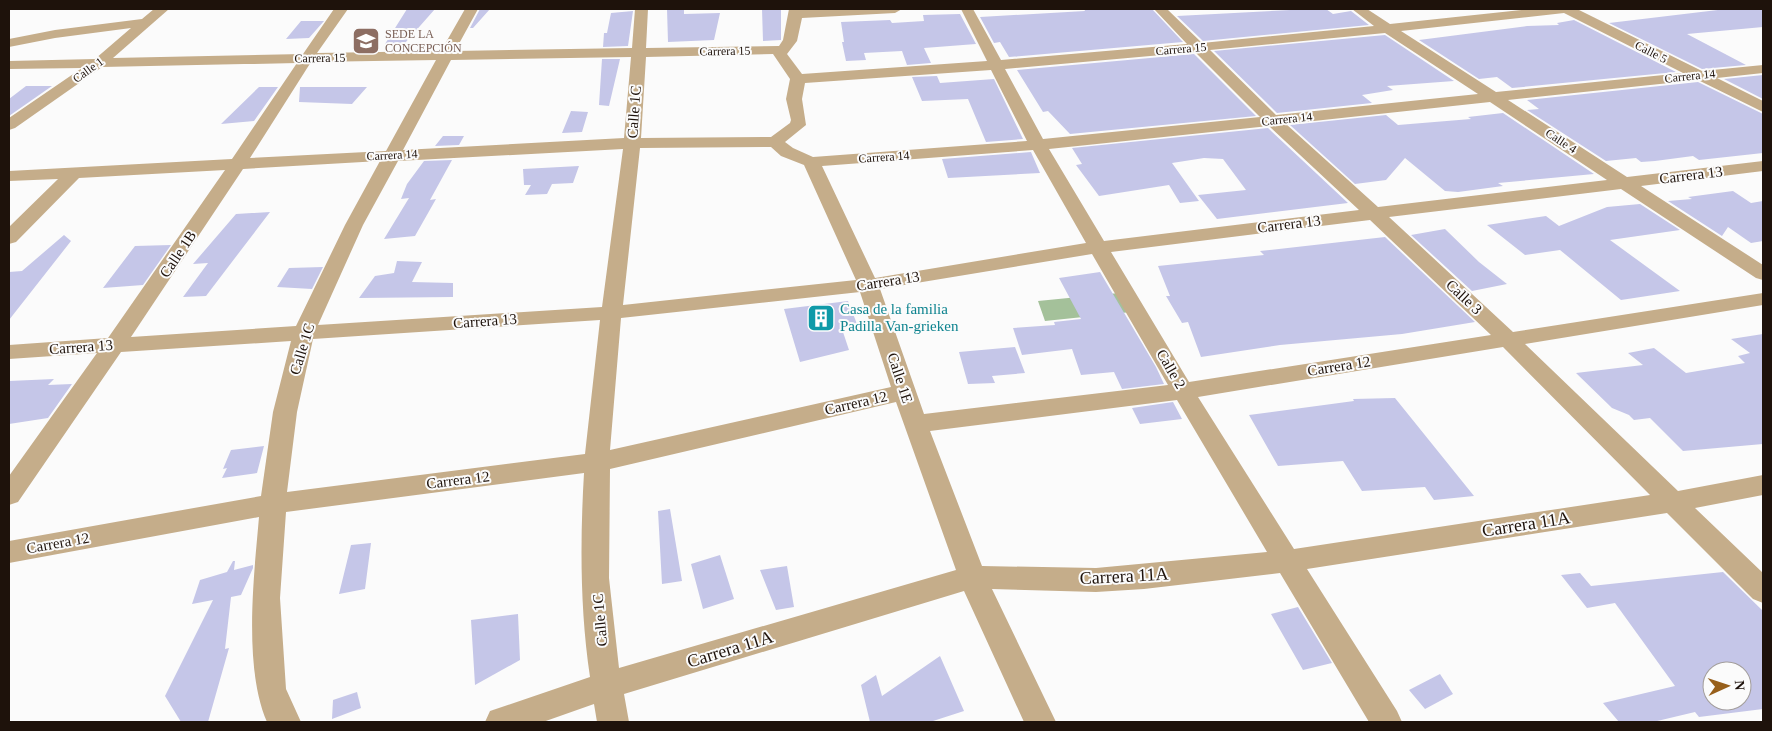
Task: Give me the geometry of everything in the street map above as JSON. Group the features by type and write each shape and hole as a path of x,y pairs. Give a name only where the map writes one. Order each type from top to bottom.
{"street":[{"name":"Calle 1","path":"9,125 97,64 162,9"},
{"name":"Calle 1B","path":"9,495 116,345 239,163 306,58 341,9"},
{"name":"Calle 1C","path":"285,722 278,712 271,689 266,598 274,504 285,412 304,332 354,225 471,9"},
{"name":"Calle 1C","path":"613,722 605,686 594,559 598,462 610,313 632,144 641,9"},
{"path":"811,162 786,152 775,142 798,125 799,120 794,99 798,80 781,59 780,54 781,50 790,41 796,12 894,9"},
{"name":"Calle 2","path":"967,9 1038,145 1100,247 1183,391 1386,722"},
{"name":"Calle 3","path":"1160,9 1196,47 1272,120 1508,339 1763,591"},
{"name":"Calle 4","path":"1358,9 1763,274"},
{"name":"Carrera 15","path":"798,80 997,66 1390,29 1565,9"},
{"name":"Calle 5","path":"1565,9 1763,107"},
{"path":"9,43 55,34 148,22"},
{"name":"Carrera 15","path":"9,65 781,50"},
{"name":"Carrera 14","path":"811,162 1038,145 1763,69"},
{"name":"Carrera 14","path":"9,176 632,144 775,142"},
{"name":"Calle 1E","path":"811,162 868,285 905,392 914,424 972,577 1040,722"},
{"name":"Carrera 13","path":"9,352 610,313 868,285 1100,247 1763,166"},
{"path":"9,238 74,173"},
{"name":"Carrera 12","path":"914,424 1183,391 1763,299"},
{"name":"Carrera 12","path":"9,552 274,504 598,462 905,392"},
{"name":"Carrera 11A","path":"501,722 605,686 972,577 1096,580 1144,577 1287,561 1672,502 1759,491"}],"green space":[{"path":"1119,293 1131,312 1045,321 1038,301"}],"building":[{"path":"407,9 435,9 405,43 385,44"},
{"path":"480,9 490,9 473,28 470,28"},
{"path":"667,9 684,9 684,14 720,13 714,40 668,42"},
{"path":"762,9 781,9 781,40 763,41"},
{"path":"1084,9 1152,9 1183,42 1009,57 1000,42 994,43 980,17 1085,11"},
{"path":"1326,9 1333,14 1351,11 1369,25 1203,41 1177,16"},
{"path":"1726,9 1763,9 1763,27 1687,34 1746,65 1702,69 1609,23"},
{"path":"633,11 628,46 603,47 604,33 607,33 611,13"},
{"path":"960,14 976,44 924,48 931,63 907,65 902,51 864,53 866,60 846,61 842,42 844,42 841,22 890,20 892,23 924,21 923,15"},
{"path":"1574,20 1676,72 1512,88 1497,77 1479,79 1419,40 1527,26 1559,25 1557,23"},
{"path":"301,21 324,21 309,38 286,39"},
{"path":"1385,35 1454,81 1387,86 1393,90 1362,95 1372,103 1277,113 1214,51"},
{"path":"1194,54 1256,116 1070,134 1048,111 1043,112 1017,70"},
{"path":"602,59 620,59 609,106 599,105"},
{"path":"1763,75 1763,99 1724,79"},
{"path":"937,76 940,83 994,79 1023,139 986,142 968,99 922,101 912,77"},
{"path":"1698,82 1763,114 1763,153 1699,160 1693,156 1641,162 1636,158 1606,161 1527,110 1539,109 1527,100"},
{"path":"26,86 52,86 9,116 9,99"},
{"path":"259,87 278,87 254,121 221,124"},
{"path":"300,87 367,87 352,104 299,102"},
{"path":"571,111 588,112 582,132 562,133"},
{"path":"1503,113 1594,174 1498,183 1503,186 1458,192 1445,191 1405,158 1386,180 1355,184 1290,125 1386,115 1398,125 1471,119 1468,117"},
{"path":"1268,128 1348,203 1217,219 1198,195 1246,190 1223,159 1204,158 1172,163 1199,201 1180,203 1169,185 1099,196 1076,165 1082,164 1072,148"},
{"path":"443,136 464,136 459,145 435,146"},
{"path":"1031,152 1040,173 948,178 942,159"},
{"path":"452,160 430,200 436,199 415,236 384,239 409,198 401,199 407,184 424,161"},
{"path":"579,166 573,183 552,184 547,194 525,195 531,185 524,185 523,169"},
{"path":"1733,191 1751,203 1763,201 1763,241 1751,243 1728,227 1722,236 1668,201 1692,199 1688,197"},
{"path":"1640,204 1680,230 1610,240 1680,291 1621,300 1560,250 1525,255 1487,225 1546,216 1559,226 1607,207"},
{"path":"270,212 206,296 183,297 208,263 193,264 236,214"},
{"path":"1445,229 1479,262 1507,284 1472,291 1411,235"},
{"path":"64,235 71,241 9,320 9,272 22,271"},
{"path":"1385,237 1475,322 1402,334 1280,345 1201,357 1188,322 1182,323 1166,296 1170,296 1158,266 1264,255 1260,251"},
{"path":"171,245 143,285 103,288 135,246"},
{"path":"397,261 422,262 412,282 453,283 453,297 359,298 375,276 394,273"},
{"path":"323,267 312,289 277,287 289,268"},
{"path":"1100,272 1164,384 1122,389 1114,372 1081,375 1072,349 1022,355 1013,328 1055,325 1054,322 1081,319 1059,278"},
{"path":"848,301 857,324 841,326 849,350 800,362 784,309"},
{"path":"1763,334 1763,444 1683,451 1650,418 1634,420 1629,415 1612,408 1576,373 1643,365 1628,353 1654,348 1686,373 1745,363 1738,356 1750,353 1731,339"},
{"path":"1015,347 1025,373 992,376 995,383 968,384 959,352"},
{"path":"54,379 48,385 72,384 48,418 9,424 9,381"},
{"path":"1395,398 1474,496 1434,500 1425,487 1362,491 1343,461 1278,466 1249,415 1354,401 1353,399"},
{"path":"1173,402 1182,419 1140,424 1132,408"},
{"path":"264,446 257,473 222,478 227,468 223,469 231,450"},
{"path":"670,509 682,581 662,584 658,511"},
{"path":"371,543 365,589 339,594 351,545"},
{"path":"720,555 734,599 703,609 691,564"},
{"path":"233,561 235,561 234,570 253,565 253,568 241,595 231,597 225,649 229,648 208,722 181,722 165,696 213,600 192,604 200,580 227,572"},
{"path":"787,566 794,607 776,610 760,570"},
{"path":"1723,572 1763,611 1763,709 1752,710 1752,661 1702,661 1702,711 1747,711 1699,717 1695,712 1653,722 1619,722 1603,703 1675,686 1615,603 1587,608 1561,575 1580,573 1591,586"},
{"path":"1298,607 1332,663 1303,670 1271,614"},
{"path":"518,614 520,660 475,685 471,620"},
{"path":"940,656 964,711 930,722 870,722 861,685 876,675 882,696"},
{"path":"1440,674 1453,694 1425,709 1409,690"},
{"path":"357,692 361,708 332,719 333,700"}],"place":[{"name":"SEDE LA CONCEPCIÓN","path":"366,41"},
{"name":"Casa de la familia Padilla Van-grieken","path":"821,318"}]}
